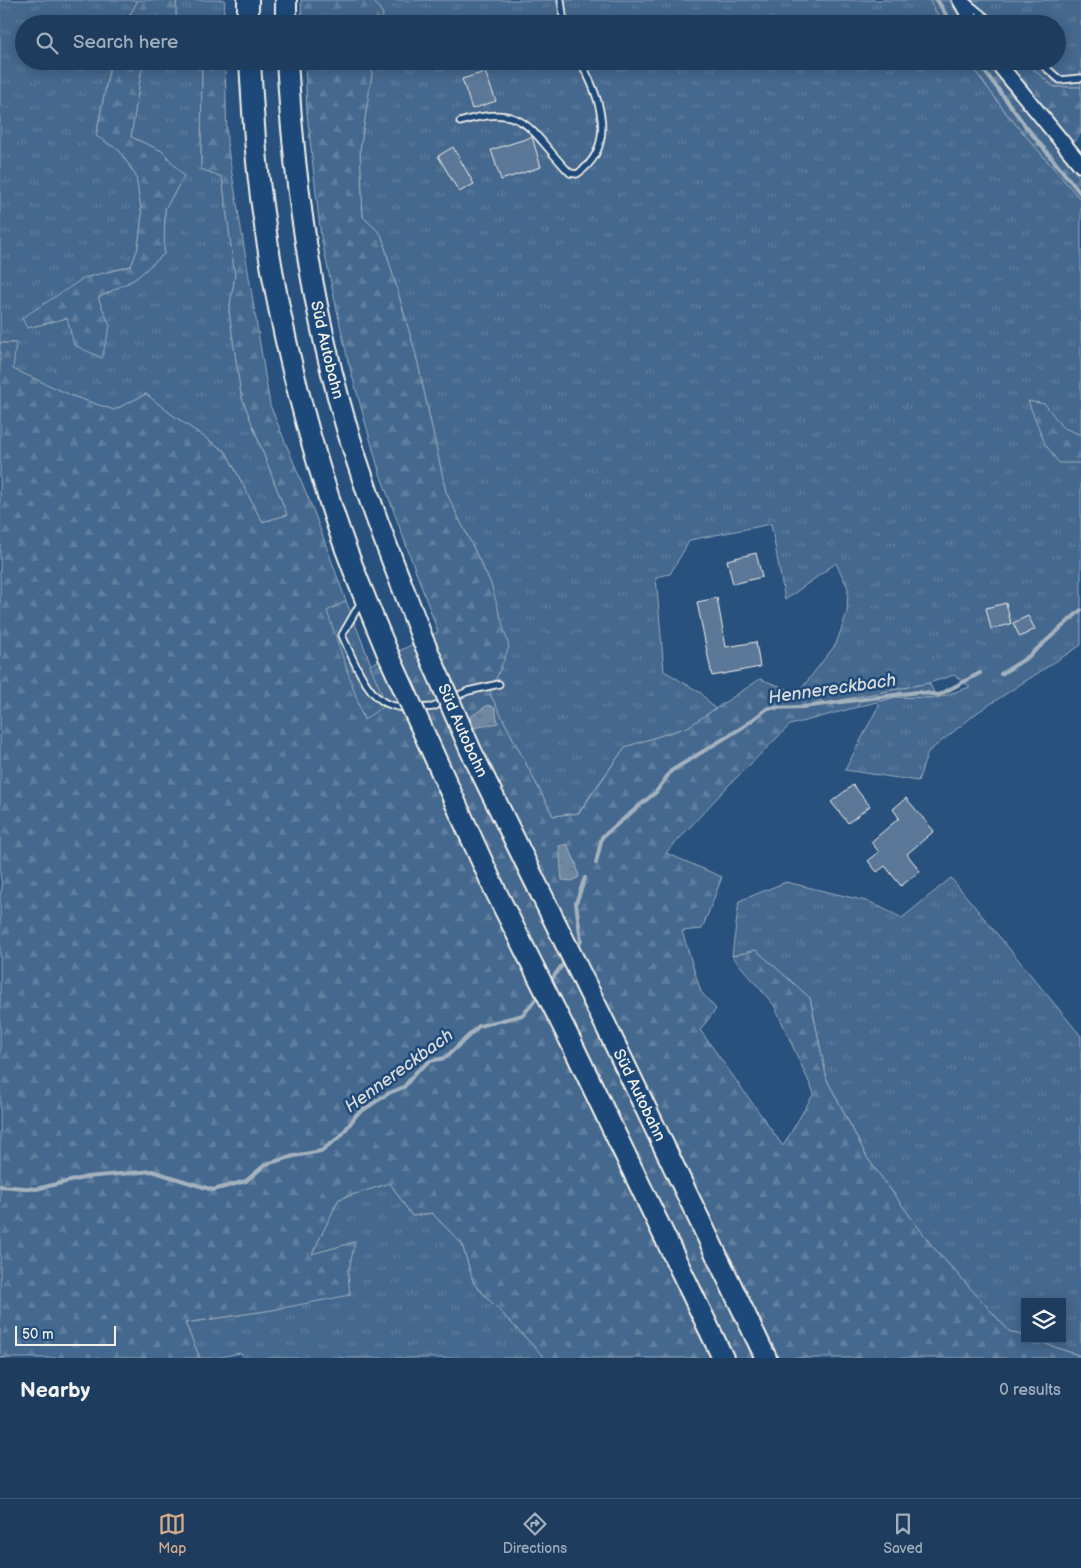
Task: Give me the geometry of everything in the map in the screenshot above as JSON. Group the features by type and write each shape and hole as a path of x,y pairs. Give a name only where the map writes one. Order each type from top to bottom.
{"highway":[{"path":"248,0 248,15"},
{"path":"286,0 286,15"},
{"path":"250,70 253,123 264,220 281,316 303,408 329,500 364,596 388,654 495,890 571,1042 723,1358"},
{"name":"Süd Autobahn","path":"287,70 290,124 301,213 321,321 338,394 364,484 422,638 471,751 766,1358"}],"street":[{"path":"960,0 969,15"},
{"path":"1003,70 1081,165"}],"lane":[{"path":"561,0 563,15"},
{"path":"965,0 983,15"},
{"path":"460,122 486,115 504,116 518,120 538,135 570,173 577,174 590,163 601,139 602,122 592,84 585,70"},
{"path":"1048,70 1060,80 1081,78"},
{"path":"364,596 342,635 355,663 372,692 381,701 404,708 433,707 468,691 499,684"}],"green space":[{"path":"0,0 138,0 130,15 15,15 15,70 109,70 96,135 119,150 136,176 142,215 138,248 131,266 84,278 27,328 67,318 110,326 98,298 135,279 164,254 165,209 184,176 162,151 131,137 142,70 202,70 201,169 222,177 235,276 229,311 241,395 287,515 262,522 226,452 171,414 146,394 114,410 75,397 12,369 15,343 0,343"},
{"path":"138,0 176,0 176,15 130,15"},
{"path":"176,0 225,0 224,15 176,15"},
{"path":"301,0 373,0 383,14 383,15 302,15"},
{"path":"373,0 929,0 938,15 383,15"},
{"path":"929,0 949,0 959,15 938,15"},
{"path":"949,0 1081,0 1081,87 1054,87 1034,70 1066,70 1066,15 959,15"},
{"path":"109,70 142,70 131,137 162,151 184,176 165,209 164,254 135,279 98,298 110,326 102,358 74,345 67,318 27,328 22,318 84,278 131,266 138,248 142,215 136,176 119,150 96,136"},
{"path":"202,70 225,70 227,143 270,405 314,512 346,601 327,611 364,720 386,704 370,665 438,632 379,471 348,361 321,237 307,113 305,70 373,70 360,150 363,217 381,234 416,355 446,492 491,584 509,647 490,694 553,816 579,813 625,747 688,727 760,679 826,703 929,683 937,698 895,697 790,725 728,786 666,853 722,877 702,929 682,931 701,992 716,1009 700,1030 783,1146 814,1093 774,1005 732,956 756,950 810,998 827,1080 868,1159 932,1246 1009,1331 1021,1336 1021,1343 1043,1343 1081,1356 1081,1358 545,1358 474,1284 462,1244 432,1213 412,1216 390,1183 339,1199 312,1254 355,1242 348,1273 350,1295 272,1310 185,1323 200,1358 0,1358 0,895 2,888 0,873 0,343 16,343 13,369 75,397 114,410 146,394 171,414 226,452 262,522 287,515 241,395 229,311 235,276 222,177 201,169"},
{"path":"373,70 975,70 1007,114 1081,200 1081,645 978,712 928,752 918,781 845,770 881,701 895,697 937,698 970,687 954,675 929,683 826,703 798,693 836,644 847,613 848,588 836,563 785,600 771,524 690,540 670,574 656,577 664,671 701,693 715,709 688,727 625,747 578,813 553,816 490,694 497,675 491,584 446,492 416,355 381,234 363,217 360,150"},
{"path":"975,70 1034,70 1054,87 1081,87 1081,133 1063,154 1081,180 1081,200 1007,114"},
{"path":"1028,401 1045,404 1062,427 1081,435 1081,463 1059,463 1045,444"},
{"path":"346,601 387,705 364,721 326,611"},
{"path":"951,878 1081,1036 1081,1356 1043,1343 1066,1343 1066,1298 1021,1298 1021,1336 1009,1331 932,1246 868,1159 827,1080 810,998 756,950 732,956 739,901 786,882 870,902 902,918"},
{"path":"390,1183 412,1216 432,1213 462,1244 474,1284 545,1358 245,1358 240,1353 217,1358 200,1358 185,1323 272,1310 348,1273 354,1242 311,1255 339,1199"}],"water":[{"path":"488,705 495,708 498,723 474,728 470,717"},
{"path":"567,844 576,863 579,877 572,881 562,880 559,846"}],"building":[{"path":"485,72 496,101 472,109 462,79"},
{"path":"532,137 541,167 501,180 491,150"},
{"path":"453,147 474,184 459,192 438,156"},
{"path":"756,553 762,577 733,584 727,560"},
{"path":"717,598 726,647 756,642 760,667 712,676 697,602"},
{"path":"1006,603 1011,624 991,629 986,608"},
{"path":"1028,616 1035,629 1020,637 1013,623"},
{"path":"853,785 870,806 848,823 831,802"},
{"path":"906,798 934,831 907,854 920,871 901,886 885,866 877,872 868,861 879,852 871,842 899,818 893,809"}],"waterway":[{"path":"937,0 946,15"},
{"path":"984,70 1027,128 1081,194"},
{"name":"Hennereckbach","path":"1001,674 1028,657 1081,610"},
{"name":"Hennereckbach","path":"596,863 602,837 656,792 671,771 743,727 768,708 803,707 918,692 939,695 980,673"},
{"name":"Hennereckbach","path":"575,949 581,941 576,903 585,878"},
{"name":"Hennereckbach","path":"549,983 566,960"},
{"name":"Hennereckbach","path":"0,1186 36,1189 87,1177 152,1171 213,1190 246,1181 266,1164 321,1151 341,1136 357,1114 389,1093 404,1087 417,1071 430,1061 445,1058 479,1026 523,1015 540,994"}]}
